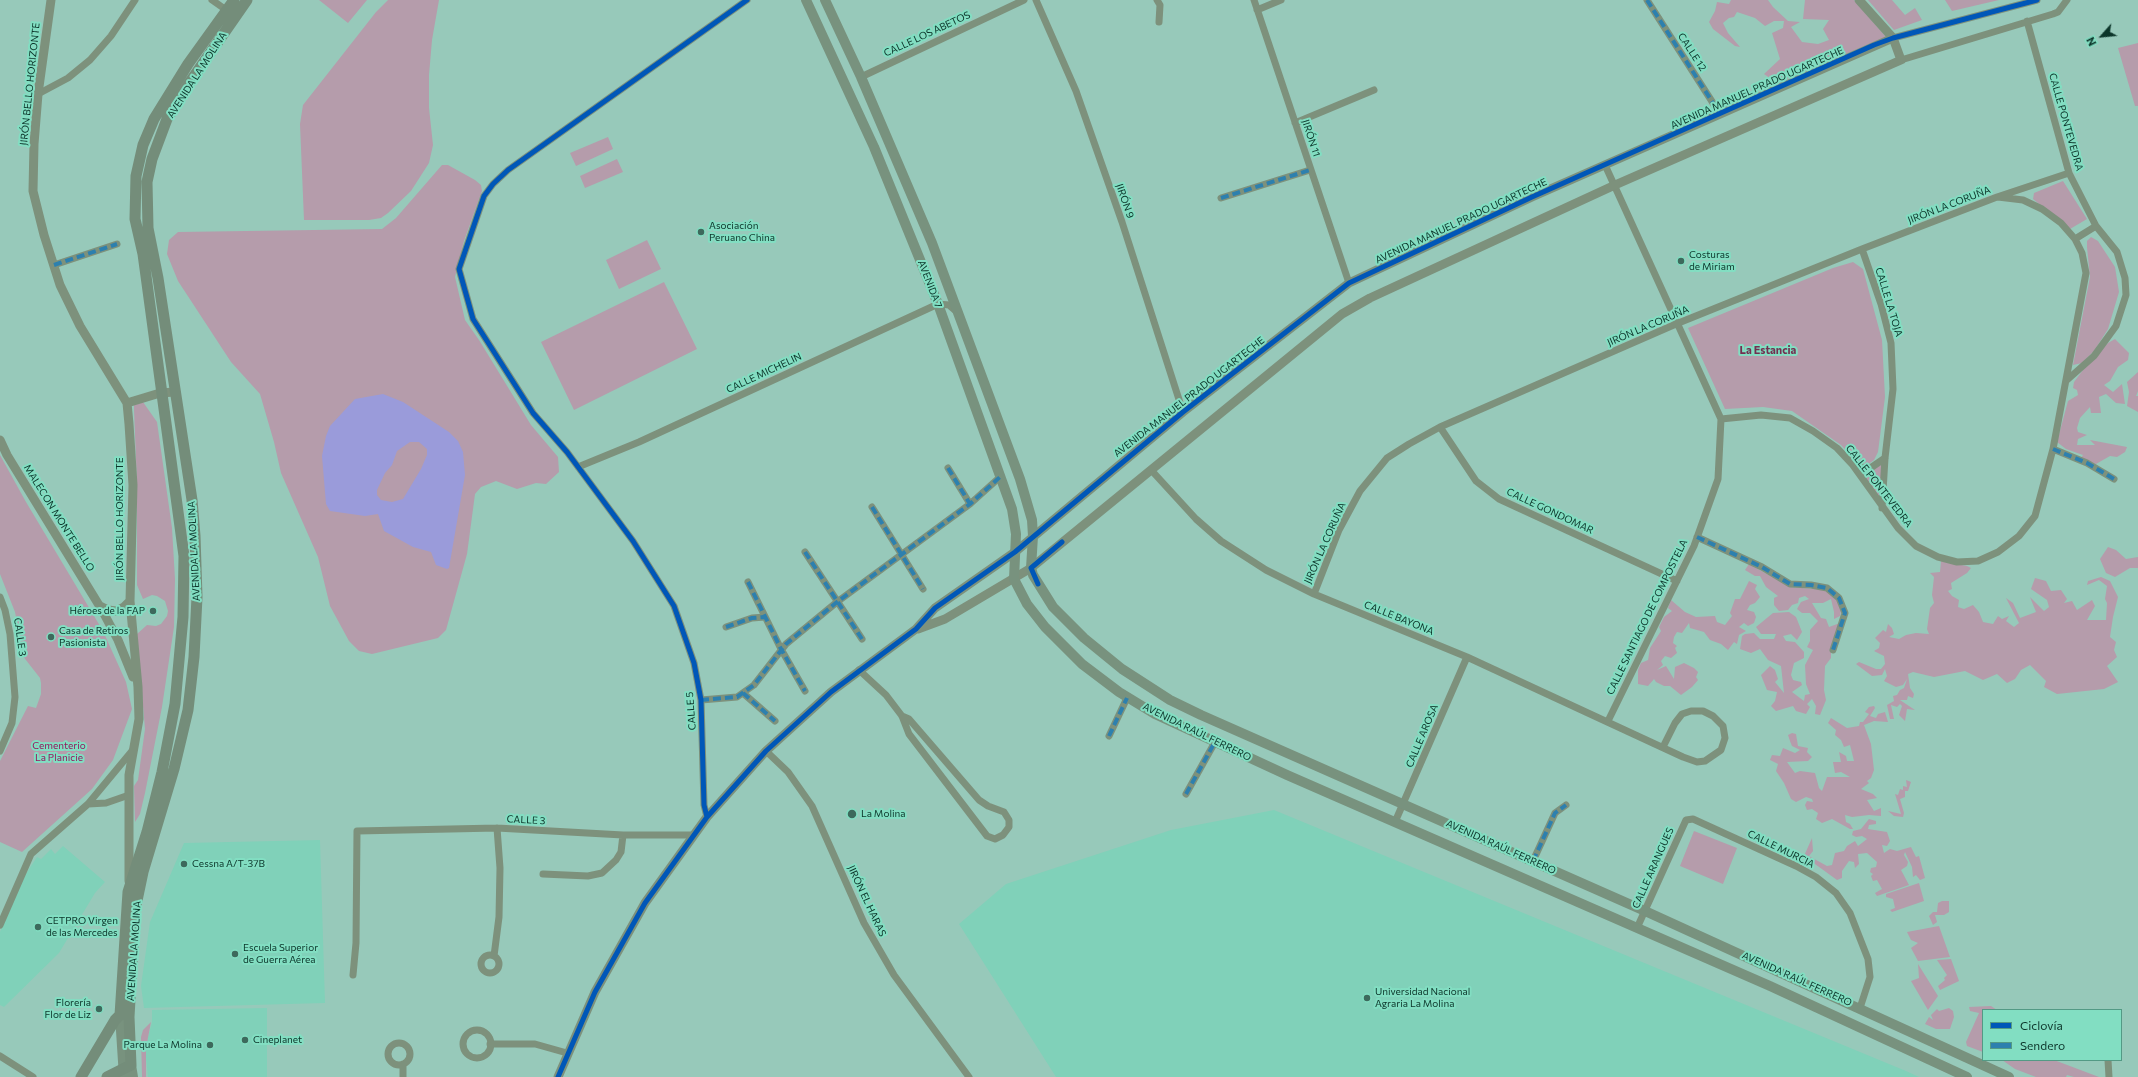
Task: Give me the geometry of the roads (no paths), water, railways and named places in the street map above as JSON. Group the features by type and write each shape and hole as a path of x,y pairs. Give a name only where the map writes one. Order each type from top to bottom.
{"main road":[{"name":"AVENIDA LA MOLINA","path":"127,1071 134,926 138,891 154,832 174,769 188,710 194,658 197,597 192,500 158,278 148,228 147,182 152,159 167,119 231,14 234,0"},
{"name":"AVENIDA LA MOLINA","path":"133,1077 127,1071 120,1015 128,892 145,839 162,772 175,704 183,617 184,556 143,254 135,218 136,176 143,145 154,119 184,70 231,14 247,0"},
{"name":"AVENIDA 7","path":"806,0 874,147 938,304 1016,524 1014,578"},
{"name":"AVENIDA 7","path":"825,0 861,77 932,243 1020,479 1032,520 1034,536 1031,568"},
{"path":"917,250 932,243"},
{"name":"AVENIDA RAÚL FERRERO","path":"1031,568 1038,584 1053,607 1084,638 1122,669 1170,700 1646,911 2009,1077"},
{"name":"AVENIDA RAÚL FERRERO","path":"1014,578 1027,604 1045,627 1082,664 1127,698 1155,714 1395,822 1770,986 1967,1077"},
{"path":"1195,732 1193,727 1194,721 1201,715"},
{"path":"128,892 132,906 130,963 132,970"},
{"path":"81,1077 115,1020 120,1015"},
{"path":"107,1077 127,1071"}],"street":[{"name":"JIRÓN BELLO HORIZONTE","path":"51,0 38,94 34,144 33,191 44,236 60,285 80,326 126,403 133,485 130,601 138,687 139,719 132,751 129,775 128,892"},
{"path":"38,94 68,78 90,60 111,36 135,0"},
{"path":"212,0 231,14"},
{"name":"CALLE 5","path":"707,817 704,805 701,700 694,663 674,606 633,541 578,467 533,414 473,319 459,269 481,203 493,184 508,170 747,0"},
{"name":"CALLE LOS ABETOS","path":"861,77 1024,0"},
{"name":"JIRÓN 9","path":"1036,0 1076,91 1122,222 1183,412"},
{"path":"1157,0 1160,5 1159,22"},
{"name":"JIRÓN 11","path":"1254,0 1349,283"},
{"path":"1257,10 1281,0"},
{"name":"CALLE 12","path":"1647,0 1720,114"},
{"path":"1859,0 1893,38 1901,60"},
{"name":"AVENIDA MANUEL PRADO UGARTECHE","path":"558,1077 595,992 627,933 665,874 694,834 707,817 766,751 805,715 859,670 916,630 935,608 1015,552 1183,412 1349,283 1532,197 1893,38 2037,0"},
{"name":"AVENIDA MANUEL PRADO UGARTECHE","path":"916,630 945,619 1031,568 1152,471 1342,314 1377,294 1615,185 1901,60 2058,12 2066,0"},
{"name":"CALLE PONTEVEDRA","path":"2026,21 2069,173 2096,226 2117,252 2125,278 2126,295 2116,326 2094,356 2067,380"},
{"path":"1295,123 1374,90"},
{"name":"CALLE SANTIAGO DE COMPOSTELA","path":"1605,165 1676,324 1721,419 1718,479 1697,537 1688,560 1608,721"},
{"path":"1221,198 1310,170"},
{"name":"JIRÓN LA CORUÑA","path":"1314,594 1339,530 1360,491 1375,471 1387,458 1440,427 1676,324 1862,249 1997,197 2069,173"},
{"name":"CALLE PONTEVEDRA","path":"1721,419 1761,415 1790,418 1837,448 1852,464 1882,508 1898,528 1916,546 1938,557 1957,562 1978,562 1998,552 2019,536 2035,516 2053,449 2086,273 2082,253 2075,239 2061,223 2042,209 2023,200 1997,197"},
{"path":"2075,239 2096,226"},
{"path":"54,265 117,244"},
{"name":"CALLE LA TOJA","path":"1862,249 1881,304 1891,343 1893,389 1884,458 1882,508"},
{"path":"938,304 949,305 957,312"},
{"name":"CALLE MICHELIN","path":"578,467 639,442 938,304"},
{"path":"126,403 162,393 175,392"},
{"name":"CALLE GONDOMAR","path":"1440,427 1476,481 1499,499 1677,581"},
{"name":"MALECON MONTE BELLO","path":"0,440 7,455 100,606 118,640 138,687"},
{"path":"2053,449 2087,463 2114,479"},
{"path":"1852,464 1866,468 1884,458"},
{"path":"948,468 970,504"},
{"name":"CALLE BAYONA","path":"1152,471 1196,519 1221,541 1266,570 1314,594 1467,657 1663,747 1697,762 1705,761 1721,750 1725,738 1723,726 1714,716 1703,711 1691,711 1682,714 1675,723 1663,747"},
{"path":"701,700 738,697 744,693 754,685 781,649 838,602 970,504 1000,477"},
{"path":"872,506 923,589"},
{"path":"1697,537 1762,567 1790,584 1811,584 1827,588 1839,598 1845,613 1833,650"},
{"path":"805,552 862,639"},
{"path":"748,582 781,649 805,691"},
{"name":"CALLE 3","path":"0,597 6,610 10,634 16,697 12,724 0,751"},
{"path":"100,606 108,610 116,611 124,607 130,601"},
{"path":"726,627 752,618 765,617"},
{"name":"CALLE AROSA","path":"1395,822 1467,657"},
{"path":"859,670 886,695 902,716 909,734 987,836 994,839 1003,835 1009,827 1009,820 1004,812 988,806 979,800 909,719 902,716"},
{"path":"744,693 775,721"},
{"path":"1109,736 1127,698"},
{"path":"1186,794 1215,742"},
{"path":"0,925 31,854 88,804 132,751"},
{"name":"JIRÓN EL HARAS","path":"766,751 788,772 812,806 864,923 894,975 969,1077"},
{"path":"940,775 951,767"},
{"path":"88,804 106,803 129,795"},
{"path":"1533,861 1555,813 1566,805"},
{"name":"CALLE ARANGUES","path":"1637,928 1686,820 1689,818"},
{"name":"CALLE MURCIA","path":"1689,818 1796,866 1816,877 1836,893 1850,913 1868,959 1870,978 1860,1008"},
{"path":"494,956 499,917 500,868 497,828"},
{"name":"CALLE 3","path":"353,975 356,943 357,831 497,828 623,835 694,834"},
{"path":"543,874 588,876 602,873 616,860 621,852 623,835"},
{"path":"490,1044 535,1044 568,1053"},
{"path":"0,1056 33,1077"},
{"path":"2108,1061 2109,1077"},
{"path":"403,1064 403,1077"}],"water":[{"path":"383,394 403,402 449,432 458,441 463,452 465,475 449,568 447,569 436,565 431,552 413,547 384,531 378,514 365,516 330,511 326,504 322,456 326,436 330,426 355,399","holes":["410,442 419,442 427,449 427,455 421,469 403,499 392,502 381,500 377,495 377,490 385,473 392,465 397,451"]}],"place":[{"name":"Asociación Peruano China","path":"701,232"},
{"name":"Costuras de Miriam","path":"1681,261"},
{"name":"Héroes de la FAP","path":"153,611"},
{"name":"Casa de Retiros Pasionista","path":"51,637"},
{"name":"La Molina","path":"852,814"},
{"name":"Cessna A/T-37B","path":"184,864"},
{"name":"CETPRO Virgen de las Mercedes","path":"38,927"},
{"name":"Escuela Superior de Guerra Aérea","path":"235,954"},
{"name":"Universidad Nacional Agraria La Molina","path":"1367,998"},
{"name":"Florería Flor de Liz","path":"99,1009"},
{"name":"Cineplanet","path":"245,1040"},
{"name":"Parque La Molina","path":"210,1045"}],"district":[{"name":"La Estancia","path":"1768,350"}],"park label":[{"name":"Cementerio La Planicie","path":"59,752"}]}
